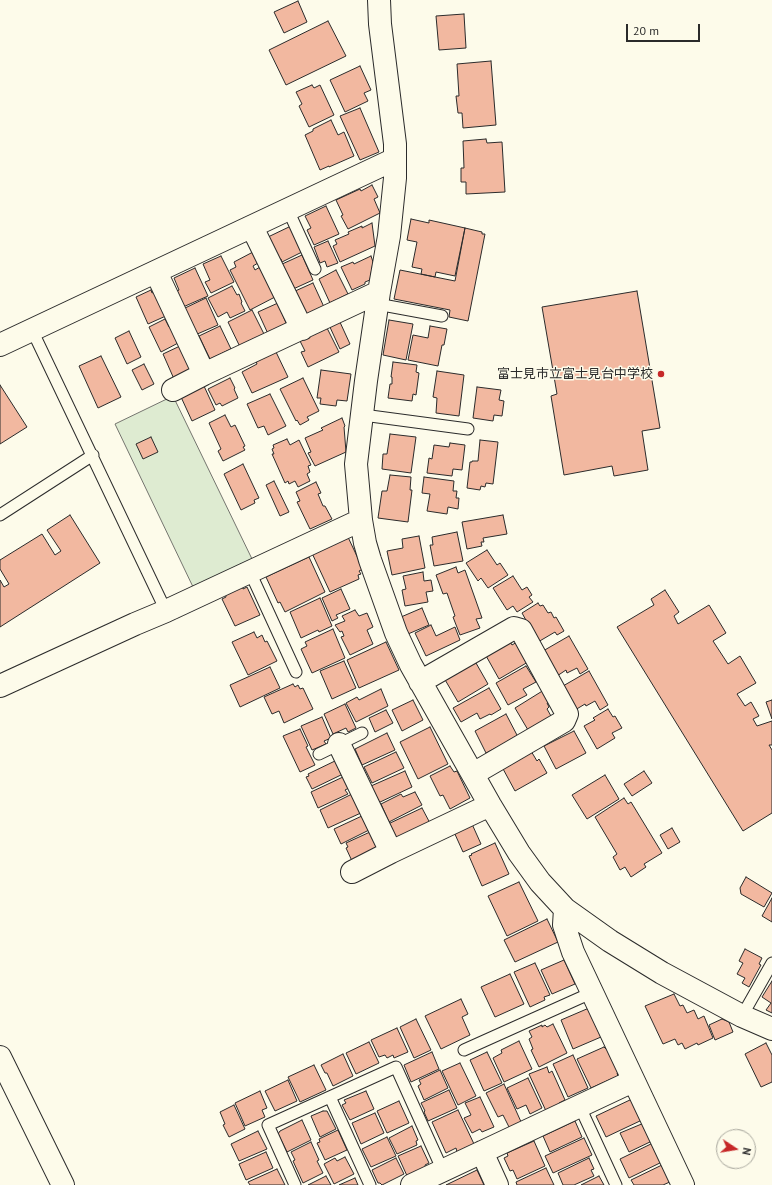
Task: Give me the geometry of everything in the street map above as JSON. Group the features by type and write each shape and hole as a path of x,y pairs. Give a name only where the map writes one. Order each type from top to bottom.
{"street":[{"path":"378,0 396,159 389,236 378,298 356,464 361,520 370,560 396,633 410,666 519,853 540,882 565,909 610,941 662,973 742,1016 772,1029"},
{"path":"0,345 396,159"},
{"path":"252,227 302,329"},
{"path":"156,272 204,374"},
{"path":"173,390 204,374 302,329 378,298"},
{"path":"0,686 166,611 361,520"},
{"path":"420,682 514,628 521,630 567,714 564,721 473,774"},
{"path":"340,744 391,852"},
{"path":"352,872 490,805"},
{"path":"565,909 564,925 573,952 633,1082 683,1185"},
{"path":"0,1057 63,1185"},
{"path":"412,1185 633,1082"},
{"path":"482,1152 497,1185"}],"lane":[{"path":"288,210 315,269"},
{"path":"378,298 442,316"},
{"path":"32,330 166,611"},
{"path":"363,415 468,428"},
{"path":"0,515 93,456"},
{"path":"250,572 296,672"},
{"path":"319,754 362,733"},
{"path":"742,1016 772,963"},
{"path":"464,1050 591,993"},
{"path":"295,1185 268,1125 396,1067 443,1171"},
{"path":"330,1097 370,1185"},
{"path":"580,1106 616,1185"}],"green space":[{"path":"173,396 253,561 194,589 115,424"}],"building":[{"path":"298,1 307,22 284,33 274,12"},
{"path":"464,14 466,48 439,50 436,16"},
{"path":"328,21 346,56 286,85 269,50"},
{"path":"491,61 496,125 463,128 462,113 458,113 456,96 459,96 457,64"},
{"path":"360,66 371,90 364,93 368,101 345,112 330,80"},
{"path":"312,85 314,88 320,85 334,115 309,127 299,106 302,104 296,92"},
{"path":"360,108 379,152 360,160 340,116"},
{"path":"331,120 338,135 344,132 354,156 320,170 305,135"},
{"path":"486,139 487,143 502,142 505,192 466,194 466,182 461,182 461,168 464,168 463,141"},
{"path":"372,185 378,197 374,199 380,213 348,229 341,216 343,215 336,200 360,189 361,191"},
{"path":"326,206 339,234 314,245 307,230 311,228 305,216"},
{"path":"411,219 429,223 429,220 465,228 455,276 436,272 435,277 421,274 422,269 412,267 417,242 407,240"},
{"path":"372,223 375,246 340,262 333,246 337,244 335,240 349,234 348,232"},
{"path":"291,226 302,252 282,262 281,259 278,260 268,237"},
{"path":"465,228 485,234 468,321 449,317 450,310 394,299 400,270 455,281"},
{"path":"328,241 338,263 327,267 325,261 320,263 314,247"},
{"path":"253,252 258,263 253,266 255,270 260,267 275,297 250,310 230,270 236,267 234,262"},
{"path":"302,255 313,280 291,290 280,265"},
{"path":"221,256 234,282 211,293 205,282 210,280 203,264"},
{"path":"371,256 373,262 370,280 352,290 341,267 353,262 354,264"},
{"path":"195,268 208,296 183,307 176,292 179,290 174,278"},
{"path":"336,270 348,294 330,303 319,279"},
{"path":"313,283 324,307 305,315 293,292"},
{"path":"232,286 237,295 239,294 245,311 230,318 227,312 218,317 208,298"},
{"path":"151,290 152,293 156,291 168,315 148,324 136,297"},
{"path":"637,291 660,428 642,431 648,470 614,476 612,466 564,475 551,396 557,394 542,307"},
{"path":"206,298 218,325 195,335 183,309"},
{"path":"278,303 288,328 269,336 258,312"},
{"path":"252,310 264,334 247,342 241,349 228,322"},
{"path":"165,319 169,327 173,326 180,342 161,352 149,327"},
{"path":"339,320 350,344 340,349 329,325"},
{"path":"389,320 413,324 406,360 383,355"},
{"path":"220,326 231,349 210,359 199,336"},
{"path":"430,326 447,329 438,366 408,360 413,335 428,338"},
{"path":"327,328 339,352 308,367 301,352 305,351 300,341"},
{"path":"129,331 141,357 127,364 115,338"},
{"path":"180,346 191,371 174,379 163,354"},
{"path":"276,352 288,377 252,393 242,372 257,364 256,361"},
{"path":"101,356 121,397 98,408 79,366"},
{"path":"393,362 417,365 416,372 419,373 416,395 413,394 412,401 388,398 390,384 392,384 391,377"},
{"path":"144,364 154,384 142,390 132,370"},
{"path":"321,370 351,374 347,401 337,400 336,406 320,404 321,398 317,398"},
{"path":"437,371 464,375 459,416 436,413 437,398 433,397"},
{"path":"230,378 238,398 222,406 220,403 216,405 208,389"},
{"path":"303,378 319,411 307,417 309,420 300,425 297,420 296,421 280,389"},
{"path":"0,385 27,427 0,444"},
{"path":"204,386 215,410 192,421 181,397"},
{"path":"477,387 501,390 499,400 504,401 502,416 494,415 493,421 473,418"},
{"path":"270,394 286,426 268,435 264,426 258,428 247,404"},
{"path":"225,415 231,427 235,425 245,446 243,447 245,450 223,461 218,451 221,449 209,423"},
{"path":"342,418 345,426 346,452 315,466 308,453 311,452 305,438 323,430 321,428"},
{"path":"390,434 416,437 411,473 382,469 383,454 387,454"},
{"path":"151,437 158,452 143,459 136,444"},
{"path":"287,439 290,445 299,440 311,465 308,466 310,472 307,474 310,481 298,487 295,481 289,484 288,481 285,483 272,454 274,454 272,449 274,448 273,445"},
{"path":"480,440 498,442 493,484 486,483 485,487 481,486 480,490 467,488 470,462 478,461"},
{"path":"450,443 465,445 462,470 453,469 452,476 427,473 429,458 432,459 434,445 449,447"},
{"path":"243,464 259,498 254,500 255,503 241,510 224,474"},
{"path":"390,475 411,477 410,490 412,490 408,522 378,518 382,491 387,491"},
{"path":"424,477 454,481 453,491 457,491 456,498 459,498 458,509 448,507 447,514 427,511 430,494 422,493"},
{"path":"274,481 289,512 280,516 266,485"},
{"path":"316,482 321,493 318,494 323,506 325,506 332,519 310,529 297,502 300,501 296,492"},
{"path":"70,515 100,563 0,627 0,580 4,587 9,584 0,569 0,560 42,534 55,555 61,551 47,530"},
{"path":"503,515 507,534 483,538 484,542 481,542 482,546 467,549 462,522"},
{"path":"457,532 463,561 434,566 430,545 433,545 432,537"},
{"path":"347,535 363,569 359,571 361,574 358,575 359,579 330,592 311,551"},
{"path":"419,536 425,568 392,575 387,551 403,548 402,539"},
{"path":"487,550 497,565 500,563 508,575 488,588 481,578 478,581 466,563"},
{"path":"309,557 325,592 285,612 280,602 278,603 266,577"},
{"path":"456,567 458,573 465,570 482,618 476,619 480,628 460,635 453,617 455,616 447,593 443,594 436,575"},
{"path":"423,572 424,581 431,580 433,591 426,592 428,602 405,606 402,590 406,589 403,576"},
{"path":"513,576 522,590 527,587 532,595 529,597 533,602 517,612 513,606 507,610 493,588"},
{"path":"242,586 243,589 247,587 260,615 235,626 222,599 226,597 225,593"},
{"path":"341,589 350,609 336,615 338,618 332,621 322,598"},
{"path":"665,590 679,612 674,616 678,624 709,605 726,633 713,641 728,664 740,656 756,683 737,694 745,706 751,702 759,716 753,719 757,726 772,721 772,745 769,745 772,750 772,813 743,831 617,627 654,605 651,599"},
{"path":"320,598 332,626 319,632 318,630 301,638 290,612"},
{"path":"538,603 540,606 543,605 548,613 551,612 554,618 556,617 564,631 557,635 555,632 538,642 522,613"},
{"path":"422,608 429,625 408,634 401,617"},
{"path":"355,610 359,616 367,613 373,627 367,630 373,644 350,655 341,637 344,636 342,631 340,632 335,625 345,621 342,616"},
{"path":"431,625 436,636 455,627 460,640 426,656 415,633"},
{"path":"333,629 345,658 312,673 301,649 307,646 305,642"},
{"path":"254,632 257,638 262,635 265,642 267,641 277,661 248,675 232,642"},
{"path":"569,636 588,669 580,674 577,668 567,673 566,670 557,676 543,651"},
{"path":"509,640 512,645 517,642 528,662 499,679 485,654"},
{"path":"386,642 399,670 359,688 347,660"},
{"path":"344,661 356,688 332,699 320,671"},
{"path":"476,663 488,684 458,702 444,678"},
{"path":"526,666 536,682 523,689 527,695 508,705 496,683"},
{"path":"270,667 280,688 240,707 230,685"},
{"path":"589,671 608,705 600,710 595,701 586,706 585,704 575,710 563,686"},
{"path":"293,684 295,687 298,685 300,689 303,688 313,709 284,723 279,711 272,714 264,697"},
{"path":"489,688 501,709 480,719 477,713 461,722 453,708"},
{"path":"381,689 388,706 356,722 346,703 357,697 359,700"},
{"path":"544,690 550,702 547,703 549,707 547,709 551,716 528,730 515,708"},
{"path":"413,700 423,720 402,731 392,710"},
{"path":"772,700 772,719 766,702"},
{"path":"345,704 356,728 348,732 346,728 333,734 324,714"},
{"path":"608,709 613,717 615,716 622,728 612,733 615,738 597,749 584,726 595,720 593,718"},
{"path":"386,710 393,723 375,732 369,718"},
{"path":"506,714 518,737 486,753 475,731"},
{"path":"322,717 331,738 324,741 326,744 312,750 301,726"},
{"path":"430,727 448,764 418,779 400,742"},
{"path":"300,729 308,746 306,747 315,765 300,772 283,736"},
{"path":"574,731 586,753 556,769 544,746"},
{"path":"387,733 395,750 362,765 355,749"},
{"path":"531,751 537,761 539,759 547,773 515,791 502,767"},
{"path":"396,752 404,768 372,783 364,767"},
{"path":"337,760 343,774 312,789 306,777 309,776 308,774"},
{"path":"450,766 454,772 457,771 470,798 450,809 443,795 440,796 430,776"},
{"path":"405,771 412,787 378,803 371,786"},
{"path":"644,771 652,783 632,796 624,784"},
{"path":"605,775 619,799 587,819 572,795"},
{"path":"343,777 349,788 345,790 348,794 318,808 311,792"},
{"path":"415,792 422,805 389,822 381,804 401,794 403,797"},
{"path":"352,794 363,812 328,828 320,810"},
{"path":"624,798 628,804 631,802 662,853 644,864 646,867 631,877 625,867 620,870 613,857 617,854 595,817"},
{"path":"422,808 431,825 393,840 386,825"},
{"path":"364,815 371,829 341,844 334,829"},
{"path":"472,824 481,844 463,852 454,832"},
{"path":"672,828 680,842 668,849 660,835"},
{"path":"370,832 377,846 374,851 352,861 346,848 348,847 346,843"},
{"path":"495,843 509,874 482,886 469,856"},
{"path":"746,877 772,893 764,907 741,894 740,888"},
{"path":"519,882 538,921 507,936 488,896"},
{"path":"772,898 772,922 762,916"},
{"path":"547,919 558,942 515,962 504,940"},
{"path":"745,949 762,958 759,964 761,965 749,987 742,983 745,978 737,974 743,963 739,961"},
{"path":"564,960 575,984 552,994 541,970"},
{"path":"535,963 550,995 544,997 545,1000 530,1007 514,972"},
{"path":"510,974 524,1004 495,1017 481,987"},
{"path":"772,981 772,1013 766,1010 771,1003 762,997"},
{"path":"674,994 680,1006 683,1005 687,1013 694,1010 698,1019 704,1016 713,1038 685,1049 682,1043 678,1045 675,1039 663,1044 645,1006"},
{"path":"461,999 468,1014 462,1017 470,1035 441,1049 425,1016"},
{"path":"589,1008 601,1037 573,1049 561,1020"},
{"path":"416,1019 431,1050 414,1058 400,1027"},
{"path":"722,1019 729,1022 733,1032 715,1040 709,1025"},
{"path":"553,1024 567,1053 539,1067 531,1050 533,1049 529,1039 532,1037 529,1031 542,1025 542,1027 545,1025 547,1027"},
{"path":"397,1028 408,1052 394,1058 393,1055 387,1058 385,1055 379,1057 371,1040"},
{"path":"519,1041 532,1069 504,1082 493,1058 502,1053 501,1050"},
{"path":"369,1042 379,1063 356,1074 346,1053"},
{"path":"766,1043 772,1055 772,1082 761,1087 745,1054"},
{"path":"604,1047 607,1049 619,1073 617,1073 618,1076 591,1088 577,1059"},
{"path":"432,1052 439,1069 411,1082 404,1065"},
{"path":"487,1052 502,1083 484,1091 470,1060"},
{"path":"343,1054 353,1076 333,1086 327,1073 325,1073 321,1065"},
{"path":"573,1055 588,1088 568,1097 553,1064"},
{"path":"460,1063 476,1096 458,1105 442,1071"},
{"path":"314,1065 326,1090 300,1102 288,1077"},
{"path":"547,1067 549,1073 552,1071 565,1100 559,1103 560,1105 546,1111 529,1074"},
{"path":"440,1070 448,1088 424,1100 418,1086 421,1084 419,1080"},
{"path":"528,1078 542,1108 530,1114 526,1105 517,1109 507,1088"},
{"path":"288,1080 297,1101 275,1111 265,1091"},
{"path":"504,1084 522,1124 510,1129 503,1115 498,1117 486,1093"},
{"path":"449,1090 457,1108 428,1121 421,1103"},
{"path":"260,1091 267,1108 262,1110 265,1117 245,1126 235,1103"},
{"path":"366,1091 374,1109 350,1120 342,1105 346,1103 344,1100"},
{"path":"480,1097 494,1127 482,1132 480,1129 472,1133 464,1118 471,1115 465,1103"},
{"path":"632,1099 642,1120 606,1137 596,1116"},
{"path":"399,1101 409,1123 387,1133 377,1111"},
{"path":"234,1105 245,1129 229,1137 223,1125 225,1124 220,1112"},
{"path":"458,1110 474,1144 457,1152 456,1148 446,1153 432,1122"},
{"path":"327,1111 336,1129 320,1137 311,1116"},
{"path":"375,1113 384,1133 361,1144 352,1123"},
{"path":"302,1120 311,1140 287,1152 278,1134 280,1131"},
{"path":"575,1121 582,1137 550,1152 543,1136"},
{"path":"644,1123 652,1141 629,1152 620,1133"},
{"path":"412,1126 418,1140 416,1141 417,1145 397,1154 389,1138"},
{"path":"338,1130 347,1150 325,1160 317,1143 320,1142 319,1139"},
{"path":"258,1131 267,1149 239,1161 231,1144"},
{"path":"387,1137 396,1156 371,1167 362,1149"},
{"path":"584,1138 592,1155 553,1173 545,1156"},
{"path":"534,1141 545,1166 517,1179 513,1170 510,1171 504,1158 508,1156 507,1153"},
{"path":"311,1142 319,1160 317,1161 323,1173 303,1183 293,1161 295,1160 291,1152"},
{"path":"655,1142 664,1161 629,1178 620,1159"},
{"path":"421,1146 429,1163 425,1165 426,1169 408,1178 398,1156"},
{"path":"266,1152 273,1168 246,1180 239,1164"},
{"path":"345,1157 354,1174 334,1184 324,1164 335,1158 337,1161"},
{"path":"396,1158 404,1174 382,1185 378,1183 372,1170"},
{"path":"589,1158 594,1169 591,1170 594,1176 574,1185 563,1185 558,1173"},
{"path":"664,1164 672,1181 663,1185 634,1185 631,1180"},
{"path":"546,1168 554,1185 517,1185 516,1182"},
{"path":"277,1169 285,1185 250,1185 248,1182"},
{"path":"477,1170 484,1185 446,1185"},
{"path":"326,1176 331,1185 308,1185"},
{"path":"599,1176 604,1185 581,1185"},
{"path":"355,1178 358,1185 339,1185"}],"place":[{"name":"富士見市立富士見台中学校","path":"661,374"}]}
